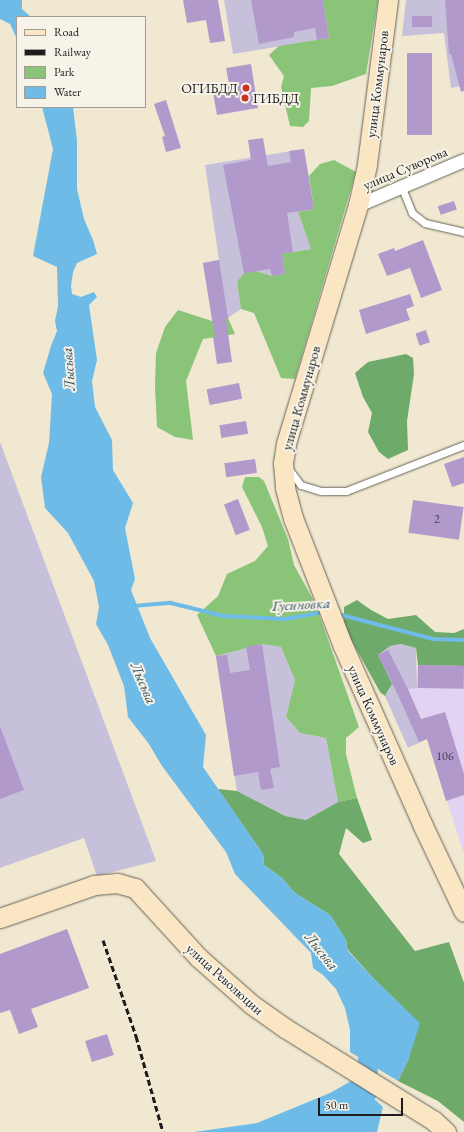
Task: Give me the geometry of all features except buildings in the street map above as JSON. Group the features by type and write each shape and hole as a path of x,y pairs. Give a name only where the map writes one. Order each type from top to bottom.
{"main road":[{"name":"улица Коммунаров","path":"388,0 367,165 358,205 286,444 283,463 285,488 293,518 343,646 420,819 464,912"},
{"name":"улица Революции","path":"0,918 94,885 111,883 125,884 135,888 199,958 235,991 266,1016 439,1126"}],"street":[{"name":"улица Суворова","path":"358,205 402,188 464,160"}],"lane":[{"path":"402,188 412,213 425,224 464,232"},
{"path":"283,463 301,485 321,491 346,491 464,445"}],"shaded area":[{"path":"224,0 323,0 329,38 233,54"},
{"path":"406,0 464,0 461,86 451,88 444,33 402,36"},
{"path":"304,149 314,209 298,212 311,249 282,254 285,274 272,276 256,271 237,282 241,309 228,318 212,321 203,263 219,260 205,165"},
{"path":"0,442 156,861 97,876 84,838 0,868"},
{"path":"262,644 281,647 295,680 286,717 300,733 326,738 338,802 306,820 285,816 237,791 216,656"},
{"path":"401,644 416,648 417,688 407,689 421,719 427,739 408,748 385,696 390,689 378,655 390,646"},
{"path":"418,665 464,666 464,854 421,719 407,689 417,687"}],"green space":[{"path":"323,0 378,0 366,74 332,86 311,88 309,121 303,127 290,126 281,87 284,76 269,55 279,46 329,38"},
{"path":"334,160 356,172 295,379 281,378 254,313 241,309 237,282 244,273 256,271 272,276 285,274 282,254 311,249 298,212 314,209 309,176 320,164"},
{"path":"178,310 212,321 228,318 235,334 203,339 186,381 193,440 175,437 157,427 155,387 156,353 165,327"},
{"path":"406,354 413,358 414,374 407,421 408,450 388,459 379,452 368,432 372,413 363,397 355,373 368,362"},
{"path":"245,477 259,477 264,481 288,539 294,565 315,603 359,727 346,738 346,754 357,798 338,802 326,738 300,733 286,717 295,680 281,647 262,644 216,656 197,615 218,596 227,574 255,561 268,546 262,527 242,487"},
{"path":"357,600 371,610 388,619 416,615 435,632 454,633 464,629 464,666 418,665 416,648 401,644 390,646 378,655 392,684 385,696 380,692 344,627 344,607"},
{"path":"218,789 237,791 285,816 306,820 338,802 357,798 372,840 363,843 346,828 339,854 415,951 449,942 464,983 464,1122 438,1101 398,1081 409,1058 400,1004 374,979 347,949 346,940 330,915 295,893 282,878 264,865 263,854"}],"water":[{"path":"0,0 22,0 22,9 30,16 16,16 16,37 10,24 0,19"},
{"path":"42,108 73,108 77,141 77,189 84,219 97,254 77,263 73,272 71,286 72,294 81,297 94,292 97,297 89,305 97,360 92,381 95,407 112,440 113,470 133,503 125,528 135,579 131,590 150,638 206,735 203,767 263,854 264,865 282,878 295,893 330,915 346,940 347,950 374,979 420,1023 409,1058 398,1081 350,1052 350,1030 345,1008 336,989 323,975 313,968 311,953 235,874 226,852 162,766 149,744 128,717 124,686 108,645 96,624 99,607 94,581 68,533 45,508 41,477 49,443 52,394 43,373 57,331 55,321 58,306 57,267 33,256 53,149"},
{"path":"353,1080 383,1107 377,1132 194,1132 257,1123 330,1093"}],"waterway":[{"name":"Гусиновка","path":"133,606 171,603 224,616 285,619 325,612"},
{"name":"Гусиновка","path":"338,614 433,639 464,640"},
{"name":"Лысьва","path":"365,1095 367,1092 369,1036"}],"railway":[{"path":"103,940 136,1036 163,1132"}],"place":[{"name":"ОГИБДД","path":"246,88"},
{"name":"ГИБДД","path":"245,98"}]}
